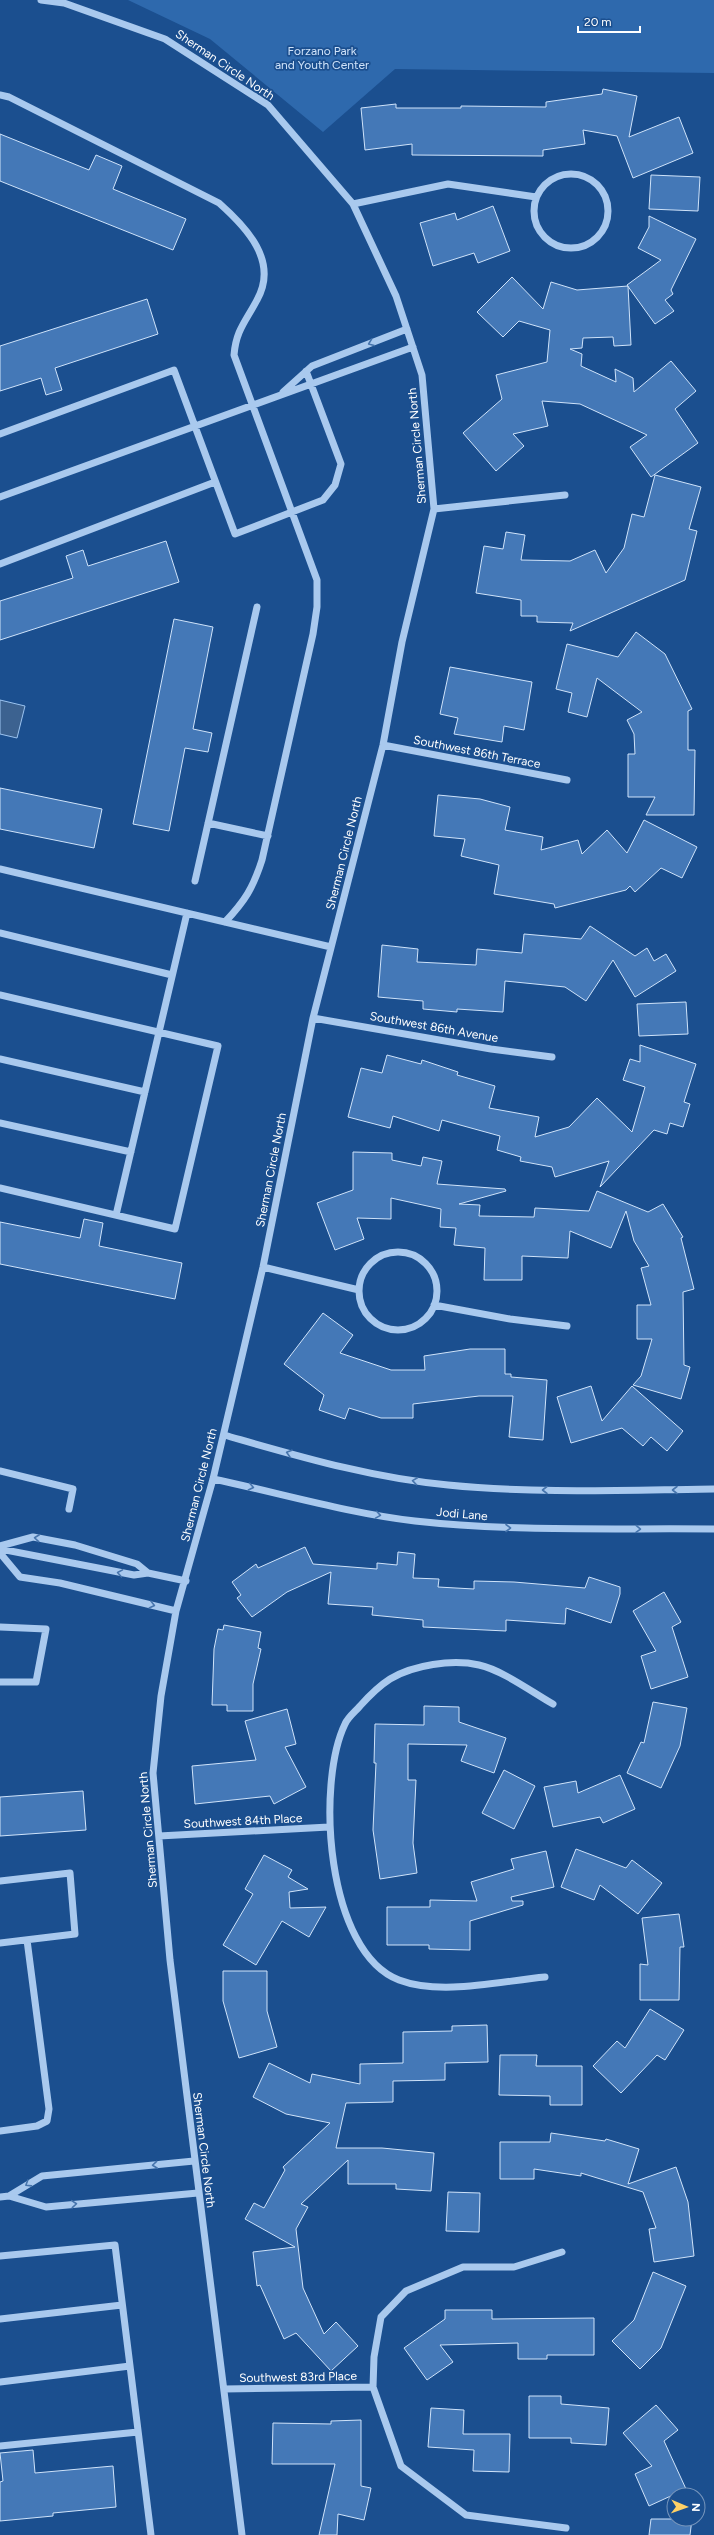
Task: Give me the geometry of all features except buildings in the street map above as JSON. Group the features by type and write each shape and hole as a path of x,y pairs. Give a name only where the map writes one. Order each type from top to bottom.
{"street":[{"name":"Sherman Circle North","path":"41,0 64,3 165,39 268,105 353,204 396,296 422,375 434,509 402,642 383,745 313,1018 263,1267 224,1435 186,1581 176,1611 161,1696 153,1773 170,1960 198,2194 242,2535"},
{"path":"0,95 9,97 219,203 241,223 260,249 264,278 259,298 235,338 234,355 317,580 317,607 313,634 268,836 254,886 244,901 225,922"},
{"path":"564,174 577,174 589,179 600,187 606,198 608,211 606,224 600,236 590,244 567,249 556,246 546,240 538,231 534,220 536,197 542,187 552,178 564,174"},
{"path":"353,204 448,184 536,197"},
{"path":"280,395 312,366 407,329"},
{"path":"0,497 413,346"},
{"path":"0,434 174,370 235,534 323,500 335,485 341,464 306,371"},
{"path":"0,564 215,482"},
{"path":"434,509 565,495"},
{"path":"195,881 258,607"},
{"name":"Southwest 86th Terrace","path":"383,745 567,780"},
{"path":"208,823 268,836"},
{"path":"0,869 331,947"},
{"path":"116,1215 186,913"},
{"path":"0,933 172,974"},
{"path":"0,995 218,1046 176,1229 0,1188"},
{"name":"Southwest 86th Avenue","path":"313,1018 491,1049 552,1057"},
{"path":"0,1059 145,1092"},
{"path":"0,1123 131,1152"},
{"path":"401,1252 413,1255 424,1262 432,1272 436,1284 434,1305 424,1320 412,1327 399,1330 386,1328 376,1323 366,1314 361,1302 359,1290 362,1278 368,1266 383,1256 401,1252"},
{"path":"263,1267 359,1290"},
{"path":"434,1305 510,1320 567,1326"},
{"path":"224,1435 338,1468 448,1485 530,1490 714,1489"},
{"path":"0,1471 73,1489 69,1509"},
{"name":"Jodi Lane","path":"213,1479 354,1512 414,1521 489,1528 714,1529"},
{"path":"0,1547 34,1537 75,1545 137,1564 148,1573"},
{"path":"0,1547 134,1575 148,1573 186,1581"},
{"path":"0,1553 20,1577 60,1583 176,1611"},
{"path":"0,1628 46,1629 36,1682 0,1682"},
{"path":"545,1977 446,1987 418,1986 397,1980 370,1961 350,1929 338,1880 329,1828 333,1758 346,1722 371,1695 391,1679 418,1668 451,1664 479,1665 553,1704"},
{"name":"Southwest 84th Place","path":"159,1836 329,1828"},
{"path":"0,1881 70,1873 75,1934 0,1943"},
{"path":"0,2131 37,2126 47,2121 49,2109 27,1940"},
{"path":"9,2196 42,2176 194,2161"},
{"path":"0,2197 9,2196 46,2207 198,2194"},
{"path":"0,2256 115,2245 151,2535"},
{"path":"562,2252 514,2267 463,2266 406,2291 381,2317 374,2357 373,2387 401,2466 466,2515 566,2528"},
{"path":"0,2320 122,2305"},
{"path":"0,2382 130,2366"},
{"name":"Southwest 83rd Place","path":"224,2389 373,2387"},
{"path":"0,2446 138,2432"}],"green space":[{"name":"Forzano Park and Youth Center","path":"128,0 714,0 714,73 395,69 323,132 210,39"}],"shaded area":[{"path":"0,700 25,706 17,738 0,734"}]}
